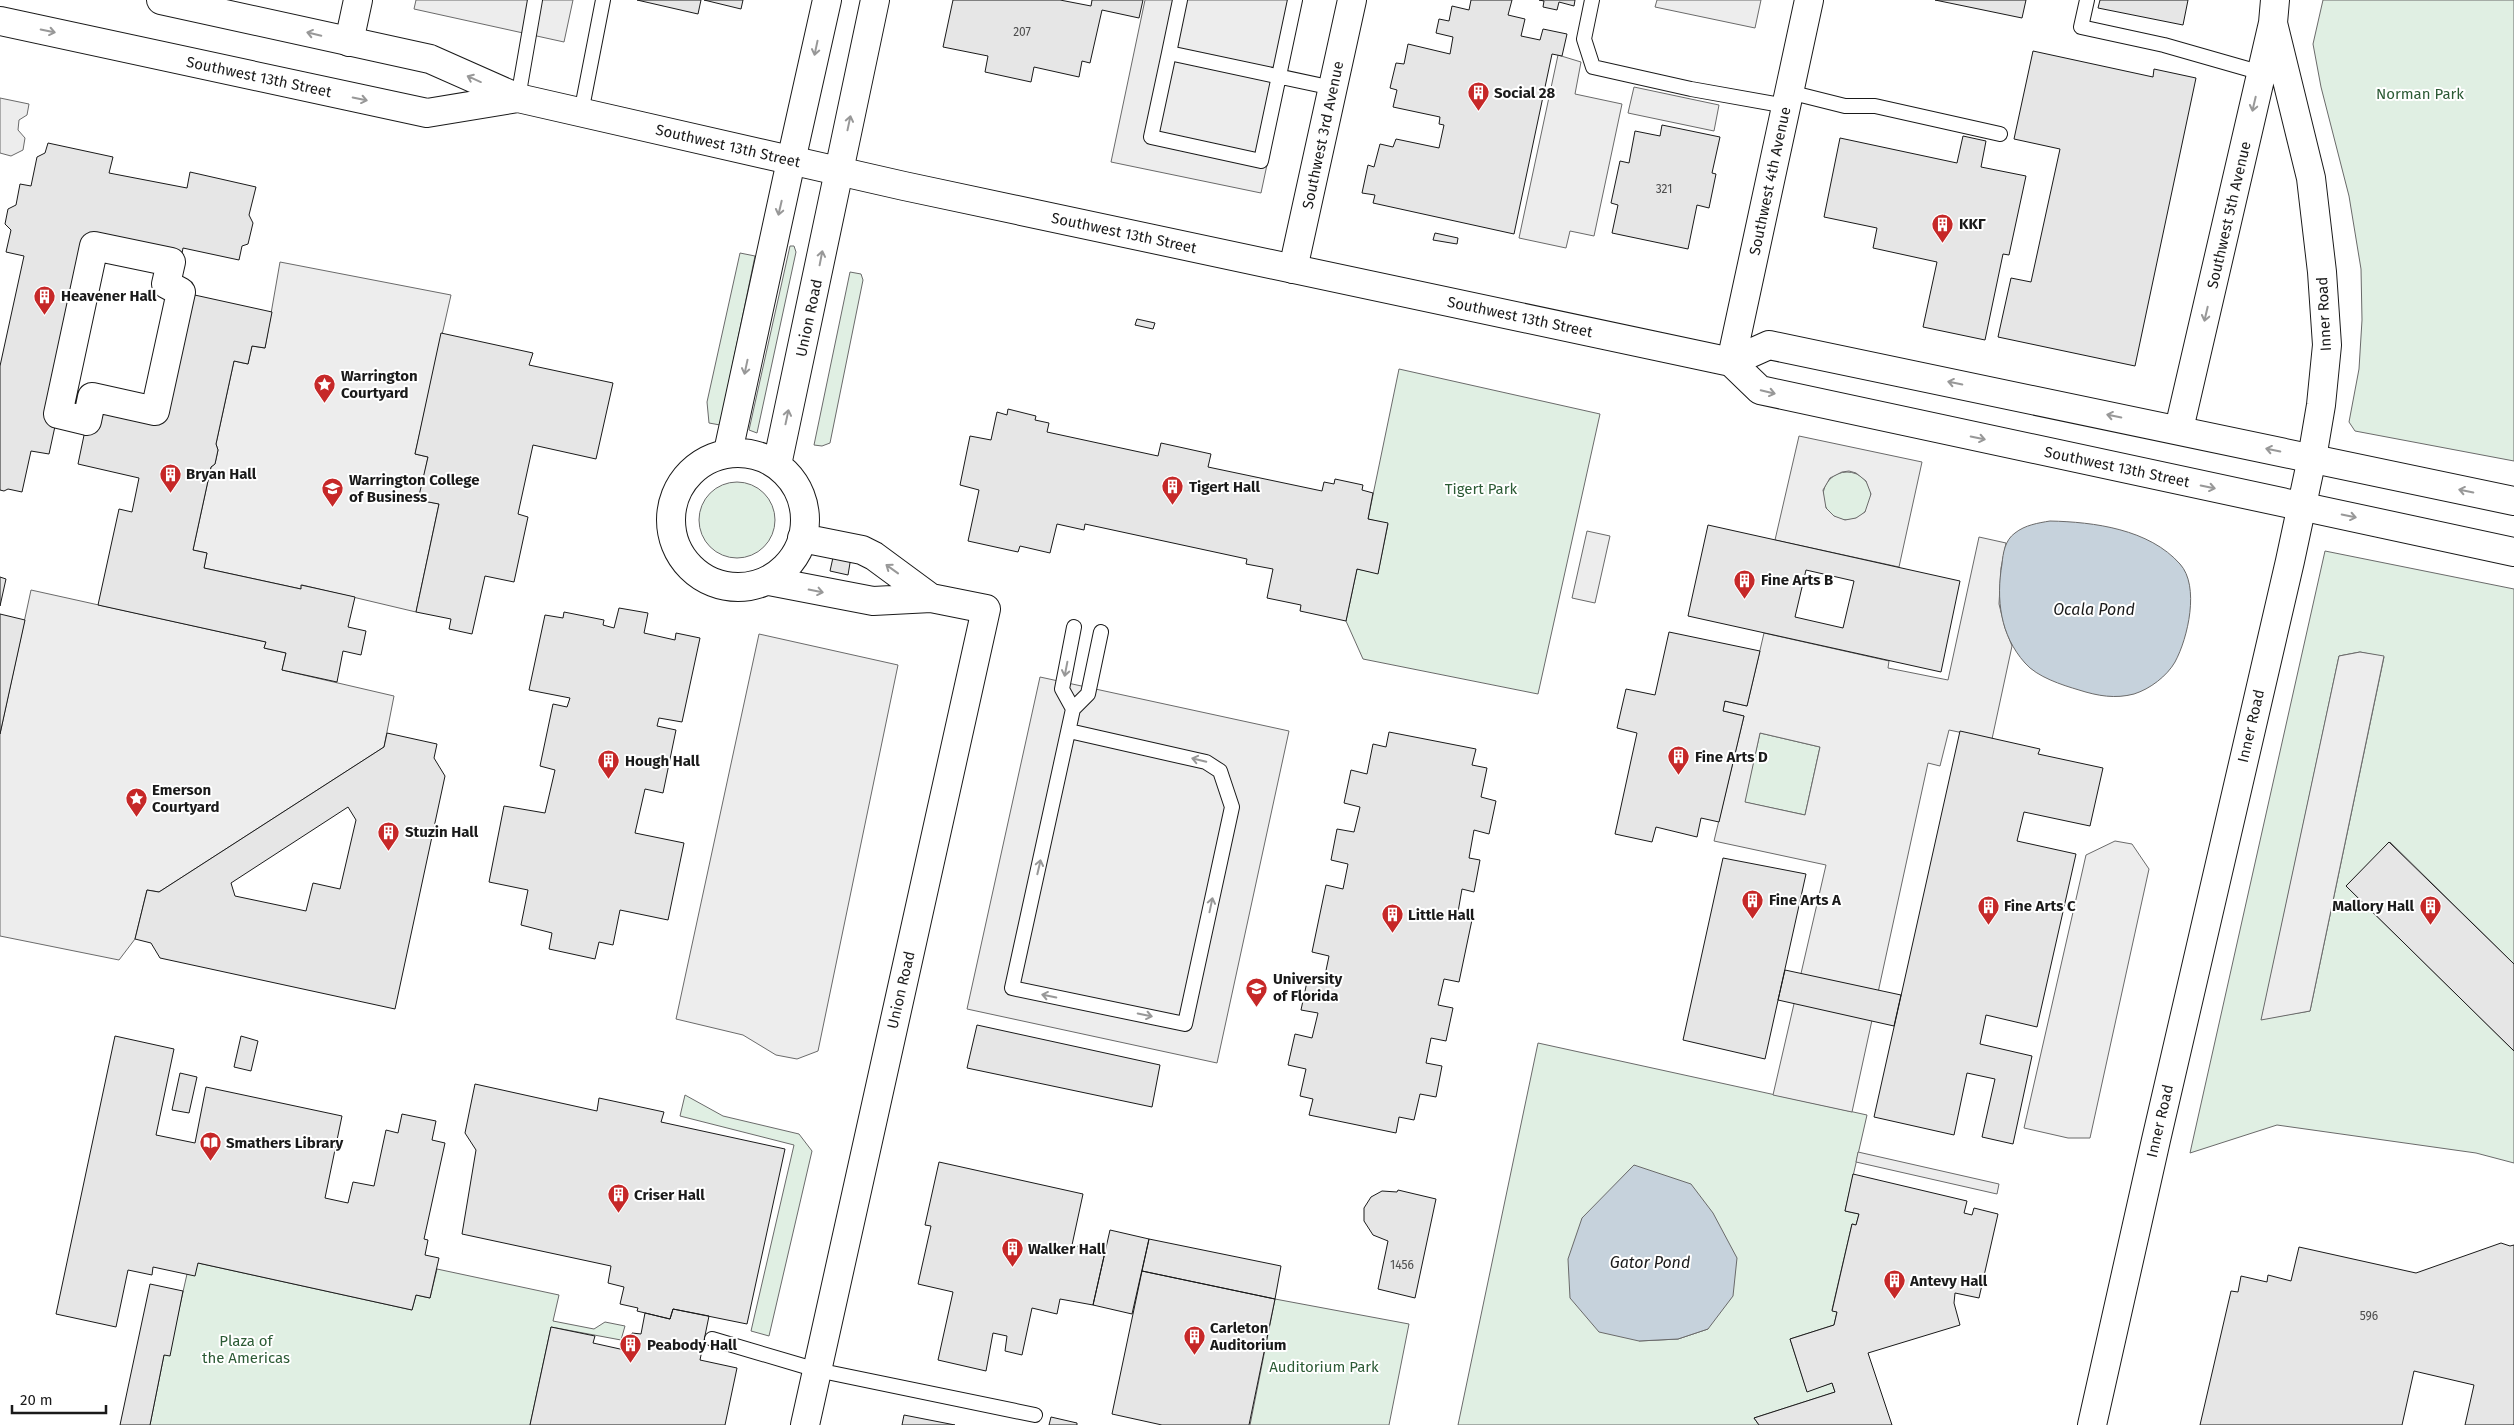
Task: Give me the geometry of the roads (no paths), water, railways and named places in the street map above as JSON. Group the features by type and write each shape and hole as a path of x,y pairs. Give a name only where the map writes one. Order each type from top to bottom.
{"street":[{"name":"Southwest 13th Street","path":"161,0 430,59 518,98 582,113 791,161 1731,362 1760,390 2514,552"},
{"path":"350,42 358,0"},
{"path":"728,452 826,0"},
{"name":"Union Road","path":"777,465 875,0"},
{"name":"Southwest 3rd Avenue","path":"1294,270 1352,0"},
{"name":"Southwest 4th Avenue","path":"1731,362 1809,0"},
{"name":"Southwest 5th Avenue","path":"2179,429 2262,73 2274,11"},
{"name":"Inner Road","path":"2092,1425 2312,458 2327,345 2322,272 2311,178 2297,128 2274,11"},
{"name":"Southwest 13th Street","path":"0,21 427,113 518,98"},
{"path":"94,246 172,262 166,284 180,292 155,411 92,397 87,420 58,414 94,246"},
{"path":"1731,362 1769,345 2179,429 2514,501"},
{"name":"Union Road","path":"769,581 788,566 798,551 802,538 805,517 802,499 795,483 777,465 752,453 728,452 702,462 688,474 678,488 672,505 670,523 673,540 680,556 692,570 706,580 723,586 740,588 769,581 873,601 931,598 986,609 805,1425"},
{"name":"Union Road","path":"802,538 862,550 874,556 931,598"}],"lane":[{"path":"518,98 535,0"},
{"path":"582,113 603,0"},
{"path":"1180,0 1150,137 1261,161 1295,0"},
{"path":"1592,0 1584,39 1593,67 1691,89 1845,106 1875,106 2000,134"},
{"path":"2087,0 2081,27 2164,45 2262,73"},
{"path":"1169,53 1333,88"},
{"path":"1074,627 1062,689 1074,710"},
{"path":"1069,731 1206,762 1220,771 1232,807 1185,1024 1012,988 1069,731 1074,710 1088,694 1100,632"},
{"path":"712,1338 817,1370 1035,1415"}],"water":[{"name":"Ocala Pond","path":"2050,521 2085,523 2137,535 2167,552 2180,564 2186,574 2191,598 2190,612 2180,652 2172,667 2163,677 2140,692 2127,696 2113,697 2093,694 2065,686 2050,680 2030,668 2010,641 2005,629 2000,603 2000,577 2004,551 2009,539 2019,530"},
{"name":"Gator Pond","path":"1634,1165 1691,1184 1713,1213 1737,1258 1733,1296 1708,1329 1678,1339 1639,1341 1599,1332 1570,1298 1568,1259 1582,1218"}],"place":[{"name":"Social 28","path":"1478,112"},
{"name":"ΚΚΓ","path":"1943,243"},
{"name":"Heavener Hall","path":"45,315"},
{"name":"Warrington Courtyard","path":"325,404"},
{"name":"Bryan Hall","path":"170,493"},
{"name":"Tigert Hall","path":"1173,506"},
{"name":"Warrington College of Business","path":"333,508"},
{"name":"Fine Arts B","path":"1745,599"},
{"name":"Fine Arts D","path":"1679,776"},
{"name":"Hough Hall","path":"609,780"},
{"name":"Emerson Courtyard","path":"136,818"},
{"name":"Stuzin Hall","path":"389,851"},
{"name":"Fine Arts A","path":"1753,919"},
{"name":"Fine Arts C","path":"1988,925"},
{"name":"Mallory Hall","path":"2430,925"},
{"name":"Little Hall","path":"1392,934"},
{"name":"University of Florida","path":"1257,1007"},
{"name":"Smathers Library","path":"210,1162"},
{"name":"Criser Hall","path":"618,1214"},
{"name":"Walker Hall","path":"1012,1268"},
{"name":"Antevy Hall","path":"1894,1300"},
{"name":"Carleton Auditorium","path":"1194,1356"},
{"name":"Peabody Hall","path":"631,1364"}],"park label":[{"name":"Norman Park","path":"2420,94"},
{"name":"Tigert Park","path":"1481,489"},
{"name":"Plaza of the Americas","path":"246,1350"},
{"name":"Auditorium Park","path":"1324,1367"}]}
